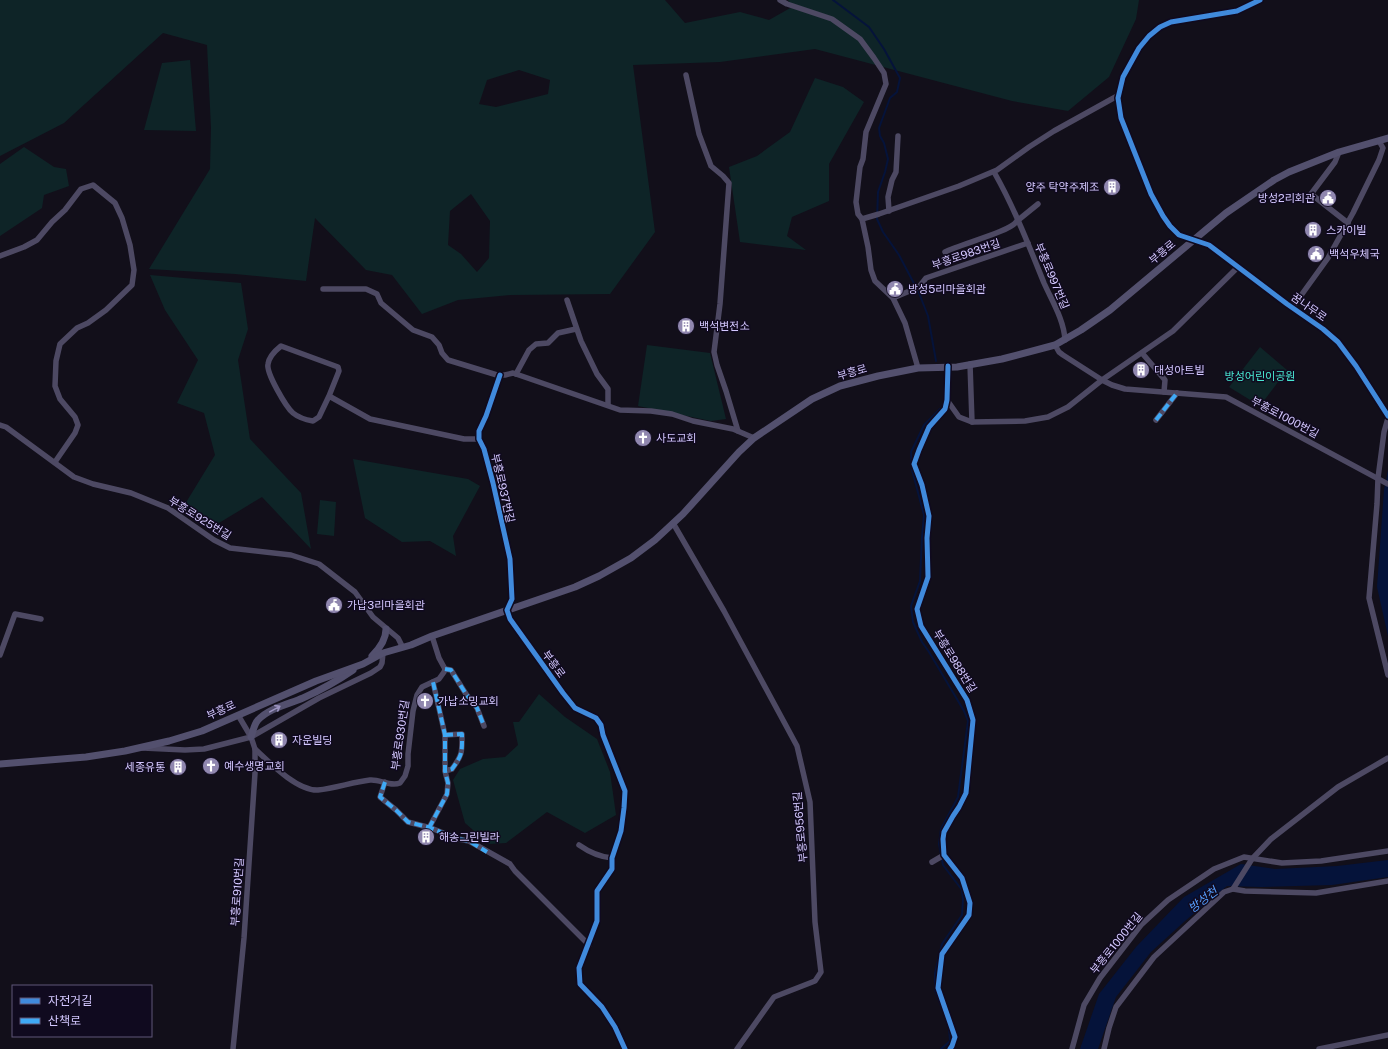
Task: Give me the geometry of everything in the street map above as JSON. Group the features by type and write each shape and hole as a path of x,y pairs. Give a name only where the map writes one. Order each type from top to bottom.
{"main road":[{"name":"부흥로","path":"0,764 86,757 155,744 202,731 382,653 402,646 411,645 432,636 576,587 632,558 655,540 683,514 739,452 754,438 812,399 830,390 853,382 918,368 948,366 956,367 1002,359 1055,345 1081,330 1121,302 1232,209 1274,180 1289,172 1339,152 1388,138"},
{"path":"251,737 258,720 265,715 284,704 302,698 330,685 366,661 383,643 386,637 386,629"}],"street":[{"path":"780,0 787,4 832,19 860,39 884,73 886,84 866,132 856,202 858,214 862,219 868,247 870,268 875,282 894,298 905,324 918,368"},
{"name":"꿈나무로","path":"1260,0 1237,11 1171,22 1160,27 1149,36 1139,48 1123,77 1119,95 1119,111 1121,118 1142,174 1158,208 1166,221 1179,235 1210,244 1238,267 1292,308 1323,329 1338,342 1356,366 1388,417"},
{"path":"686,75 699,134 711,166 729,183 720,304 714,352 738,431"},
{"path":"862,219 889,211 994,172 1054,131 1119,95"},
{"path":"889,211 888,197 892,180 896,172 898,136"},
{"path":"1292,308 1328,258 1348,223 1379,160 1383,148 1379,141"},
{"path":"1339,152 1335,162 1311,194 1348,223"},
{"name":"부흥로997번길","path":"994,172 1028,244 1064,330 1065,340"},
{"path":"0,256 24,247 37,240 52,222 65,210 81,189 93,185 115,203 122,218 130,245 134,270 132,285 106,310 88,323 77,328 60,344 56,361 55,386 60,399 75,417 78,425 75,433 55,462"},
{"path":"945,252 952,248 996,233 1015,224 1038,204"},
{"name":"부흥로983번길","path":"894,298 919,287 926,278 1028,244"},
{"path":"947,400 959,417 972,422 1025,422 1048,417 1068,407 1102,380 1175,329 1238,267"},
{"path":"323,289 366,289 377,294 381,303 413,330 432,337 448,360 500,375 516,374 620,410 651,411 672,414 693,421 727,427 754,438"},
{"path":"567,300 581,341 597,374 608,389 608,406"},
{"path":"516,374 529,350 536,344 548,343 558,333 576,329"},
{"name":"부흥로1000번길","path":"1055,345 1059,352 1102,380 1125,389 1226,397 1383,481"},
{"path":"281,346 338,367 339,371 329,396 319,417 313,421 301,418 293,413 282,399 269,370 268,364 276,350 281,346"},
{"path":"1142,353 1165,380 1164,392"},
{"path":"970,364 972,422"},
{"name":"부흥로988번길","path":"944,855 944,832 960,807 966,793 973,720 968,700 921,626 917,609 928,577 927,538 929,516 922,485 914,464 929,427 946,409 948,366"},
{"path":"329,396 370,419 464,439 479,439 479,431 486,416 500,375"},
{"path":"1156,420 1177,393"},
{"path":"1388,417 1384,432 1383,481 1377,504 1369,598 1388,675"},
{"name":"부흥로925번길","path":"0,425 6,427 74,477 94,484 131,493 168,508 214,540 230,548 291,555 319,564 354,592 373,617 398,638 402,646"},
{"name":"부흥로937번길","path":"479,439 484,449 493,483 510,558 512,599 507,610"},
{"name":"부흥로956번길","path":"673,523 724,610 797,746 810,802 815,922 821,972 814,981 774,997 737,1049"},
{"name":"부흥로","path":"507,610 510,619 563,693 576,708 596,718 601,725 603,735 625,792 621,831 612,858"},
{"path":"0,655 15,614 41,619"},
{"path":"432,636 439,658 445,670 451,670 477,708 484,726"},
{"path":"137,748 185,750 204,749 251,737 319,698 371,673 380,667 382,663 382,653"},
{"name":"부흥로930번길","path":"255,748 294,781 311,789 318,790 370,780 397,784 402,781 408,766 408,754 415,700 419,690 433,682 443,674 445,670"},
{"path":"429,828 447,794 448,783 445,771 445,735 433,682"},
{"name":"부흥로910번길","path":"233,1049 244,938 256,773 255,748 251,737 238,715"},
{"path":"445,735 462,734 461,758 452,769 445,771"},
{"path":"1233,889 1252,859 1271,839 1338,787 1388,758"},
{"name":"부흥로930번길","path":"385,782 380,797 408,822 458,839 469,841 510,864 589,945"},
{"path":"579,845 587,850 612,858 612,869 597,891 597,921 579,968 580,984 602,1007 615,1027 625,1049"},
{"name":"부흥로1000번길","path":"1072,1049 1084,1005 1100,978 1141,925 1168,900 1214,869 1244,857 1282,863 1321,861 1388,852"},
{"path":"932,862 944,855 962,878 970,903 969,914 942,954 938,988 955,1037 950,1049"},
{"path":"1104,1049 1116,1008 1154,957 1224,892 1233,889 1245,891 1316,893 1388,881"},
{"path":"1319,1049 1388,1035"}],"green space":[{"path":"0,0 665,0 685,23 740,12 769,20 792,7 788,0 1139,0 1136,19 1109,77 1068,111 1012,101 815,49 720,62 633,65 655,232 610,294 511,295 458,300 422,314 392,275 366,270 315,218 306,281 235,274 149,269 210,169 211,128 207,45 163,33 64,123 0,156","holes":["519,70 550,80 548,94 496,107 479,104 487,80","471,194 490,221 489,258 477,272 461,254 448,245 450,211"]},
{"path":"190,60 196,131 144,130 162,63"},
{"path":"815,78 843,87 864,102 829,164 829,201 792,217 787,236 806,250 740,242 729,167 757,156 790,132"},
{"path":"24,147 54,167 66,169 69,186 44,195 42,208 0,236 0,164"},
{"path":"150,275 241,283 248,329 238,360 250,439 301,493 311,549 262,497 209,529 182,509 215,455 204,413 177,403 198,360 165,310"},
{"path":"647,345 710,353 726,419 711,421 638,406"},
{"name":"방성어린이공원","path":"1260,347 1287,370 1260,406 1229,387"},
{"path":"353,459 468,479 480,486 453,536 456,556 430,541 402,542 365,518"},
{"path":"320,500 336,502 334,536 317,534"},
{"path":"539,694 565,717 597,739 610,772 616,815 585,833 547,812 506,843 489,844 465,823 453,780 460,769 483,759 505,757 518,745 513,722 519,722"}],"water":[{"path":"1388,470 1388,636 1377,587 1384,490"},
{"name":"방성천","path":"1388,860 1388,877 1332,885 1261,887 1227,886 1151,952 1116,997 1098,1049 1080,1049 1099,994 1136,947 1184,897 1241,864 1275,869 1337,866"}],"waterway":[{"path":"833,0 869,27 884,49 900,78 897,92 890,98 879,128 880,136 884,143 888,159 878,192 877,219 883,232 899,255 919,293 928,316 936,361"},
{"path":"940,409 924,425 911,452 912,470 924,515 920,581 911,606 913,622 922,642 964,711 968,721 958,797 941,829 939,844 943,865 962,890 963,900 962,915 942,944 935,973 935,990 943,1011"},
{"path":"941,1049 950,1041 949,1028"}],"marked path":[{"path":"1156,420 1177,393"},
{"path":"445,669 451,670 477,708 484,726"},
{"path":"429,828 447,794 448,783 445,771 445,735 433,682"},
{"path":"445,735 462,734 462,749 460,756 452,769 445,771"},
{"path":"385,782 380,797 408,822 431,828 458,839 469,841 487,852"}],"cycle path":[{"path":"1260,0 1237,11 1171,22 1160,27 1149,36 1139,48 1123,77 1118,98 1121,118 1151,194 1170,226 1179,235 1209,245 1287,304 1323,329 1338,342 1356,366 1388,416"},
{"path":"948,366 947,400 945,409 929,427 914,464 922,485 929,516 927,538 928,577 917,609 921,626 967,700 973,720 966,793 944,832 943,839 944,855 962,878 970,903 969,915 942,954 938,988 955,1037 950,1049"},
{"path":"500,375 486,416 479,431 479,439 484,449 493,483 510,559 512,599 507,610 510,619 575,708 596,718 601,725 603,735 625,791 621,831 612,858 612,869 597,891 597,921 579,968 580,984 602,1007 615,1027 625,1049"}],"place":[{"name":"양주 탁약주제조","path":"1112,187"},
{"name":"방성2리회관","path":"1328,198"},
{"name":"스카이빌","path":"1313,230"},
{"name":"백석우체국","path":"1316,254"},
{"name":"방성5리마을회관","path":"895,289"},
{"name":"백석변전소","path":"686,326"},
{"name":"대성아트빌","path":"1141,370"},
{"name":"사도교회","path":"643,438"},
{"name":"가납3리마을회관","path":"334,605"},
{"name":"가납소밍교회","path":"425,701"},
{"name":"자운빌딩","path":"279,740"},
{"name":"예수생명교회","path":"211,766"},
{"name":"세종유통","path":"178,767"},
{"name":"해송그린빌라","path":"426,837"}]}
